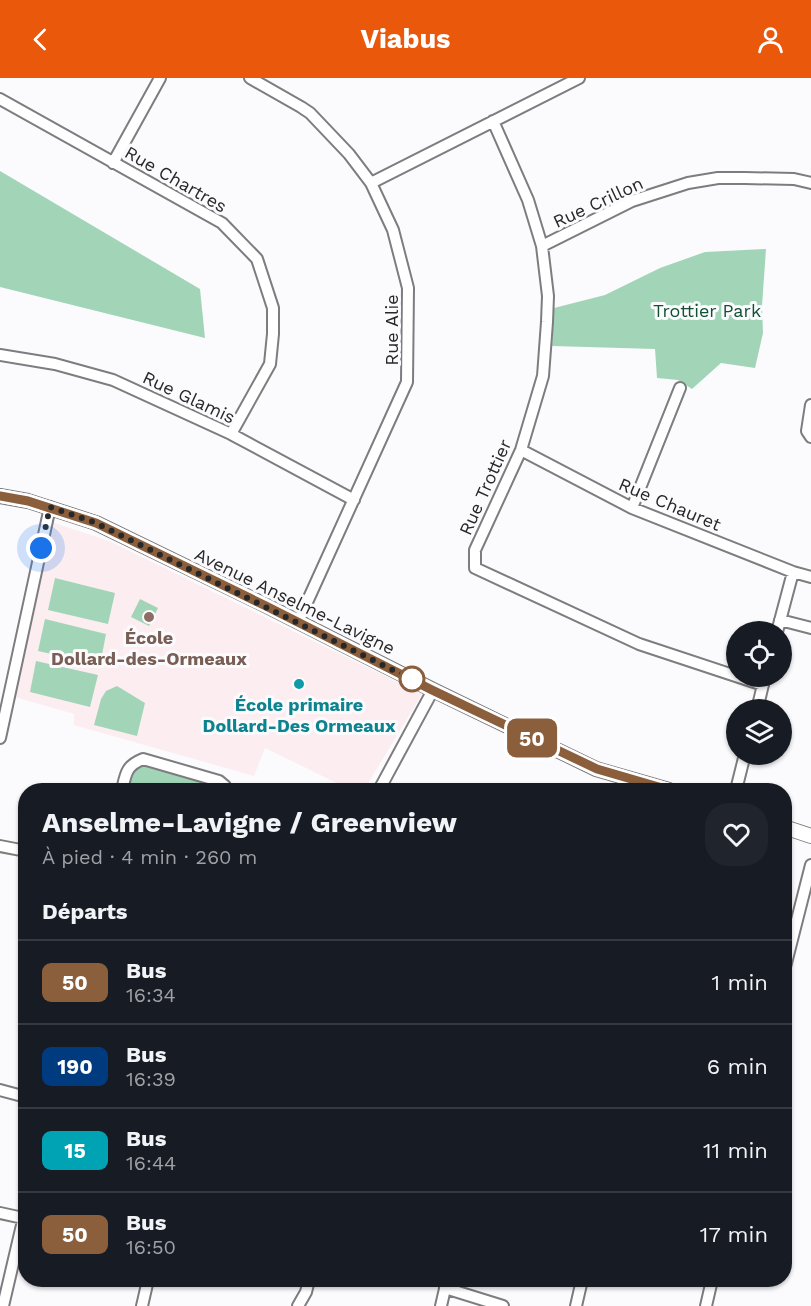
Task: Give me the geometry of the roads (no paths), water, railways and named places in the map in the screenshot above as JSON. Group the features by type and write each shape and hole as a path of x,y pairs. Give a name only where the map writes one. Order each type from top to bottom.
{"street":[{"path":"113,162 160,78"},
{"name":"Rue Alie","path":"250,78 310,113 349,154 371,183 393,230 408,288 407,382 298,622"},
{"path":"371,183 575,79"},
{"name":"Rue Chartres","path":"0,99 222,223 257,259 273,308 270,364 231,434"},
{"name":"Rue Trottier","path":"493,121 528,200 542,246 548,296 547,322 543,376 521,450 475,550 475,568 639,644 726,670"},
{"name":"Rue Crillon","path":"542,246 632,201 688,183 718,178 794,179 811,183"},
{"name":"Rue Glamis","path":"0,355 55,364 112,380 231,434 354,500"},
{"path":"632,508 680,388"},
{"path":"811,405 807,430 811,437"},
{"name":"Rue Chauret","path":"521,450 632,508 793,572 811,577"},
{"name":"Avenue Anselme-Lavigne","path":"0,496 50,507 96,523 432,690 597,769 645,783"},
{"path":"0,738 50,507"},
{"path":"793,572 780,620 811,628"},
{"path":"383,783 432,690"},
{"path":"124,783 132,763 144,759 221,783"},
{"path":"738,783 742,765"},
{"path":"792,830 811,836"},
{"path":"0,846 18,849"},
{"path":"792,941 811,865"},
{"path":"0,1090 18,1094"},
{"path":"0,1213 18,1213"},
{"path":"3,1306 18,1240"},
{"path":"142,1306 146,1287"},
{"path":"298,1306 307,1287"},
{"path":"441,1306 445,1287"},
{"path":"454,1287 503,1306"},
{"path":"576,1306 580,1287"},
{"path":"706,1306 710,1287"}],"place":[{"name":"École Dollard-des-Ormeaux","path":"149,617"},
{"name":"École primaire Dollard-Des Ormeaux","path":"299,684"}],"park label":[{"name":"Trottier Park","path":"707,310"}]}
